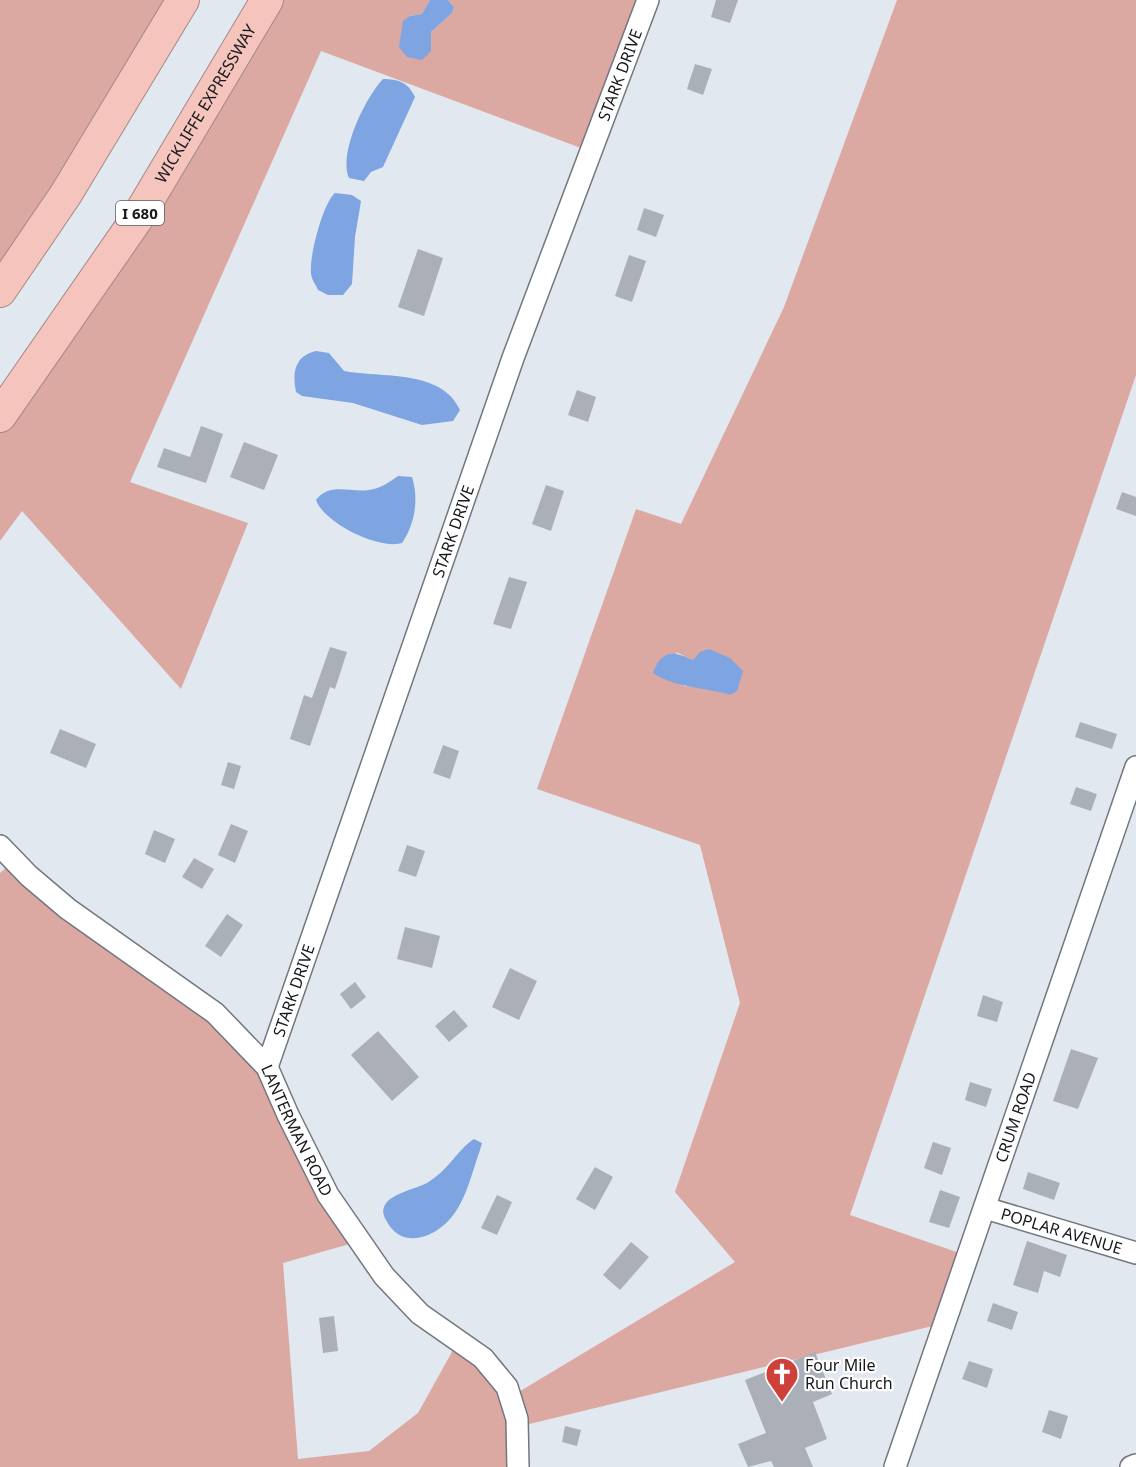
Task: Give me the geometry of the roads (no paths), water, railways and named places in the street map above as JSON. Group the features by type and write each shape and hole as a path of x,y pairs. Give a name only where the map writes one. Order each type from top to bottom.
{"highway":[{"path":"0,291 66,194 183,0"},
{"name":"WICKLIFFE EXPRESSWAY","path":"0,416 136,220 267,0"}],"street":[{"name":"STARK DRIVE","path":"267,1066 513,358 648,0"},
{"name":"CRUM ROAD","path":"895,1467 1136,767"},
{"name":"LANTERMAN ROAD","path":"0,846 29,876 68,909 215,1013 267,1066 288,1115 328,1196 384,1276 420,1314 483,1358 507,1387 517,1419 518,1467"},
{"name":"POPLAR AVENUE","path":"985,1208 1136,1253"},
{"path":"1131,1467 1136,1465"}],"water":[{"path":"430,0 448,0 454,7 452,13 431,32 431,51 422,60 407,57 399,47 403,21 410,16 422,14"},
{"path":"383,79 402,82 415,97 383,167 371,172 364,181 349,178 347,155 350,141 361,112"},
{"path":"335,193 352,195 361,201 355,237 352,284 343,295 328,295 318,290 311,273 312,255 318,231 326,207"},
{"path":"316,351 329,353 344,371 425,381 451,397 460,410 453,421 422,425 353,403 302,396 296,392 295,372 303,357"},
{"path":"398,476 412,477 415,494 413,520 402,543 380,542 353,533 321,509 316,500 328,491 373,489"},
{"path":"709,649 730,658 743,671 737,691 730,695 671,682 653,673 656,665 668,654 693,660 700,652"},
{"path":"474,1139 482,1143 480,1150 462,1200 451,1218 437,1230 421,1237 405,1237 391,1228 383,1212 387,1202 396,1195 435,1178"}],"place":[{"name":"Four Mile Run Church","path":"782,1403"}]}
